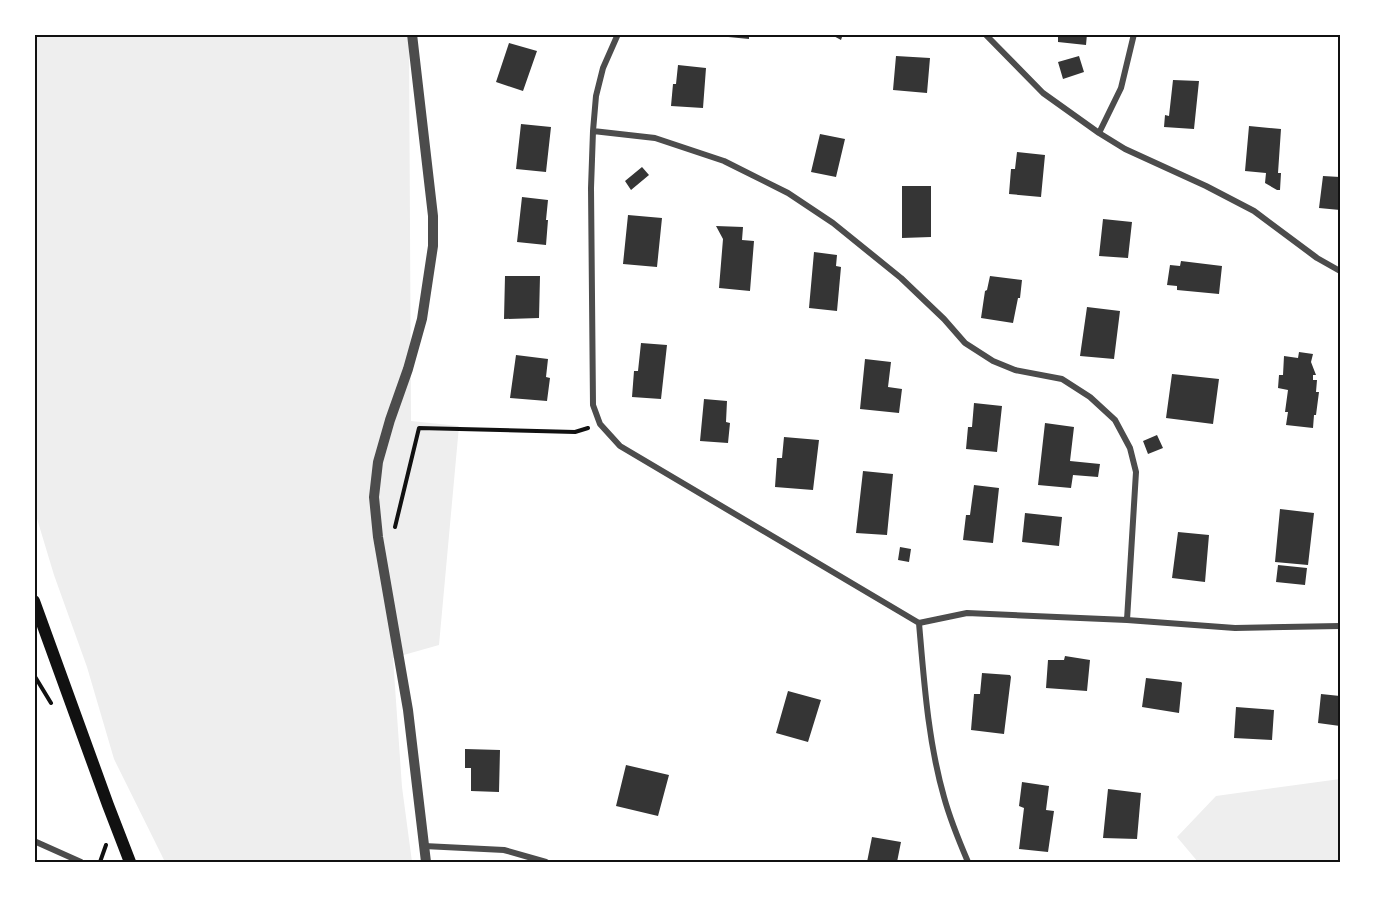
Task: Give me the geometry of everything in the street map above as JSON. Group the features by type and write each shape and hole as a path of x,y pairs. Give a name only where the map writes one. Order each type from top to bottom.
{"main road":[{"path":"34,601 130,862"}],"street":[{"path":"412,34 432,204 433,246 422,319 378,462 374,497 378,537 408,710 426,862"},
{"path":"618,34 603,68 596,96 591,188 593,405 600,424 620,446 919,623 967,613 1127,620 1235,628 1341,626"},
{"path":"985,34 1043,93 1099,133 1125,149 1254,211 1317,258 1341,271"},
{"path":"1099,133 1120,88 1134,34"},
{"path":"593,131 655,138 724,161 788,193 833,224 901,278 944,319 965,343 993,361 1015,370 1062,379 1090,397 1107,412 1115,420 1130,448 1136,472 1127,620"},
{"path":"919,623 934,751 944,798 968,862"},
{"path":"34,841 81,862"},
{"path":"424,846 504,850 546,862"}],"path":[{"path":"394,529 419,428 575,432 600,424"}],"shaded area":[{"path":"34,35 409,35 411,421 459,426 439,645 393,658 402,787 412,862 165,862 114,759 87,667 54,575 35,512"},
{"path":"1340,779 1340,862 1198,862 1177,837 1216,796"}],"building":[{"path":"719,34 749,34 749,39 718,36"},
{"path":"830,34 843,34 841,40"},
{"path":"1058,34 1087,34 1086,45 1058,42"},
{"path":"509,43 537,51 523,91 496,82"},
{"path":"896,56 930,58 927,93 893,90"},
{"path":"1079,56 1084,72 1063,79 1058,62"},
{"path":"678,65 706,68 703,108 671,106"},
{"path":"1173,80 1199,81 1194,129 1164,127 1165,115 1169,116"},
{"path":"521,124 551,127 546,172 516,169"},
{"path":"1249,126 1281,129 1278,173 1281,173 1280,190 1265,183 1266,173 1245,171"},
{"path":"820,134 845,139 836,177 811,172"},
{"path":"1017,152 1045,155 1041,197 1009,194 1011,169 1015,169"},
{"path":"642,167 649,175 631,190 625,181"},
{"path":"1323,176 1340,177 1340,210 1319,208"},
{"path":"902,186 931,186 931,237 902,238"},
{"path":"522,197 548,200 546,245 517,242"},
{"path":"628,215 662,218 657,267 623,264"},
{"path":"1103,219 1132,222 1128,258 1099,256"},
{"path":"716,226 743,227 742,240 754,241 750,291 719,288 723,239"},
{"path":"814,252 837,255 836,266 841,267 837,311 809,308"},
{"path":"1181,261 1222,266 1219,294 1177,290 1177,286 1167,285 1170,265 1180,266"},
{"path":"505,276 540,276 539,318 504,319"},
{"path":"990,276 1022,280 1013,323 981,318"},
{"path":"1087,307 1120,311 1114,359 1080,356"},
{"path":"641,343 667,345 661,399 632,397 634,371 638,371"},
{"path":"1299,352 1313,354 1311,362 1316,375 1313,375 1313,380 1317,380 1316,392 1319,392 1313,428 1286,425 1288,390 1278,388 1279,375 1283,375 1284,356 1298,358"},
{"path":"516,355 548,359 546,377 550,378 547,401 510,398"},
{"path":"865,359 891,362 888,387 902,389 899,413 860,409"},
{"path":"1172,374 1219,379 1213,424 1166,418"},
{"path":"704,399 727,401 726,422 730,423 728,443 700,441"},
{"path":"974,403 1002,406 997,452 966,449 968,427 972,427"},
{"path":"1045,423 1074,427 1070,461 1100,464 1098,477 1073,475 1071,488 1038,485"},
{"path":"1157,435 1163,448 1148,454 1143,441"},
{"path":"784,437 819,440 813,490 775,487 777,458 782,458"},
{"path":"863,471 893,474 887,535 856,533"},
{"path":"974,485 999,488 993,543 963,540 966,515 970,515"},
{"path":"1280,509 1314,513 1308,565 1275,562"},
{"path":"1025,513 1062,517 1059,546 1022,542"},
{"path":"1178,532 1209,535 1205,582 1172,578"},
{"path":"900,547 911,549 909,562 898,560"},
{"path":"1278,565 1307,568 1305,585 1276,582"},
{"path":"1065,656 1090,660 1087,691 1046,688 1048,660 1064,660"},
{"path":"982,673 1010,675 1011,677 1004,734 971,730 974,694 980,694"},
{"path":"1146,678 1182,683 1179,713 1142,707"},
{"path":"788,691 821,700 808,742 776,733"},
{"path":"1321,694 1340,696 1340,726 1318,723"},
{"path":"1236,707 1274,710 1272,740 1234,738"},
{"path":"465,749 500,750 499,792 471,791 471,768 465,768"},
{"path":"626,765 669,775 658,816 616,806"},
{"path":"1022,782 1049,786 1046,810 1054,811 1048,852 1019,849 1024,808 1019,806"},
{"path":"1108,789 1141,793 1137,839 1103,838"},
{"path":"872,837 901,842 897,862 867,862"}]}
